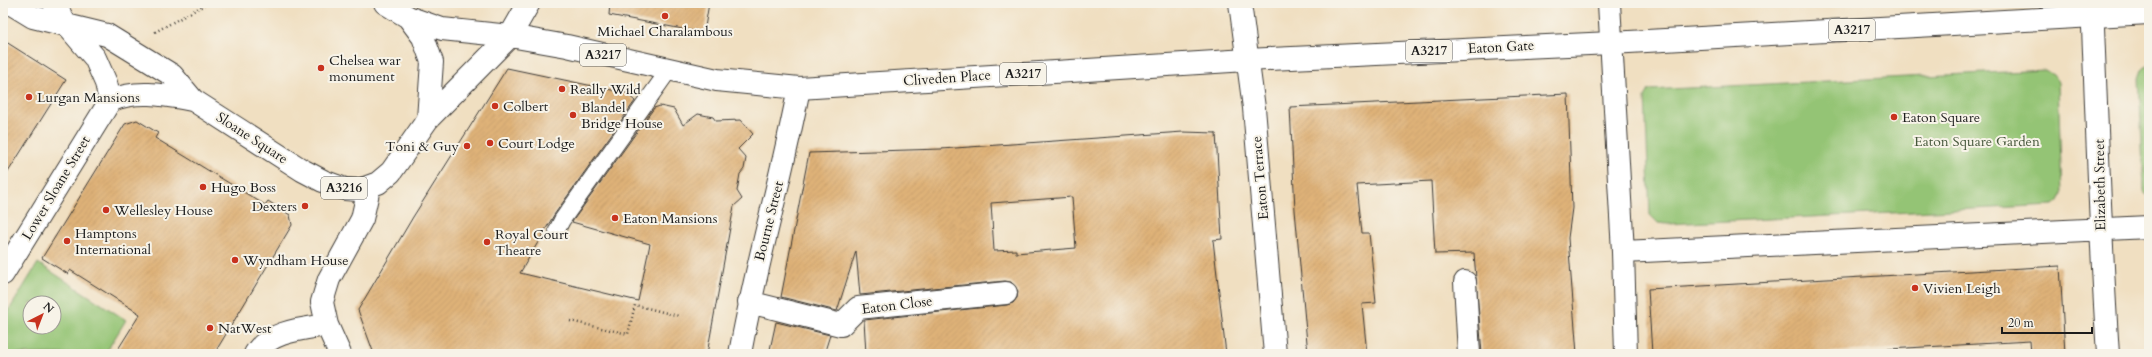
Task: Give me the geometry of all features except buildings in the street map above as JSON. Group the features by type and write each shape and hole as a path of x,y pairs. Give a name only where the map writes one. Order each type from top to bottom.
{"main road":[{"name":"Sloane Square","path":"10,3 33,17 65,23 107,35 172,75 193,100 323,181 345,189 359,190 369,188"},
{"path":"54,3 65,23 95,58 106,83 110,101"},
{"path":"385,3 408,17 423,37 432,62 428,119"},
{"path":"428,119 510,36 529,3"},
{"name":"Eaton Terrace","path":"1240,3 1254,108 1275,354"},
{"path":"1608,3 1623,252 1626,354"},
{"name":"A3217","path":"1611,43 2093,10 2149,13"},
{"name":"Elizabeth Street","path":"2093,10 2100,159 2100,229 2108,354"},
{"name":"A3217","path":"408,17 442,29 510,36 567,46 669,70"},
{"name":"Eaton Gate","path":"1247,60 1611,43"},
{"name":"Cliveden Place","path":"669,70 696,76 758,85 799,88 1247,60"},
{"name":"Bourne Street","path":"740,354 749,302 791,129 799,88"},
{"name":"A3216","path":"110,101 119,97 138,94 160,95 193,100"},
{"name":"Lower Sloane Street","path":"3,274 110,101"},
{"name":"A3216","path":"369,188 378,183 390,172 428,119"},
{"path":"340,354 327,324 322,302 324,291 362,219 369,188"},
{"path":"1623,252 2149,227"},
{"path":"1465,282 1469,354"},
{"name":"Eaton Close","path":"749,302 841,325 858,308 1006,293"},
{"path":"255,354 259,347 276,337 300,329 327,324"}],"lane":[{"path":"557,230 566,213 669,70"}],"path":[{"path":"152,36 155,31 208,3"},
{"path":"570,321 628,334 635,306 679,316"}],"green space":[{"path":"2149,64 2149,197 2144,191 2139,78 2142,70"},
{"name":"Eaton Square Garden","path":"2045,70 2056,77 2058,83 2062,194 2059,201 2054,205 1668,224 1658,223 1650,215 1645,97 1649,90"},
{"path":"38,263 126,320 105,354 3,354 3,320"}],"place":[{"name":"Michael Charalambous","path":"665,16"},
{"name":"Chelsea war monument","path":"321,68"},
{"name":"Really Wild","path":"562,89"},
{"name":"Lurgan Mansions","path":"29,97"},
{"name":"Colbert","path":"495,106"},
{"name":"Blandel Bridge House","path":"573,115"},
{"name":"Eaton Square","path":"1894,117"},
{"name":"Court Lodge","path":"490,143"},
{"name":"Toni & Guy","path":"467,146"},
{"name":"Hugo Boss","path":"203,187"},
{"name":"Dexters","path":"305,206"},
{"name":"Wellesley House","path":"106,210"},
{"name":"Eaton Mansions","path":"615,218"},
{"name":"Hamptons International","path":"67,241"},
{"name":"Royal Court Theatre","path":"487,242"},
{"name":"Wyndham House","path":"235,260"},
{"name":"Vivien Leigh","path":"1915,288"},
{"name":"NatWest","path":"210,328"}]}
